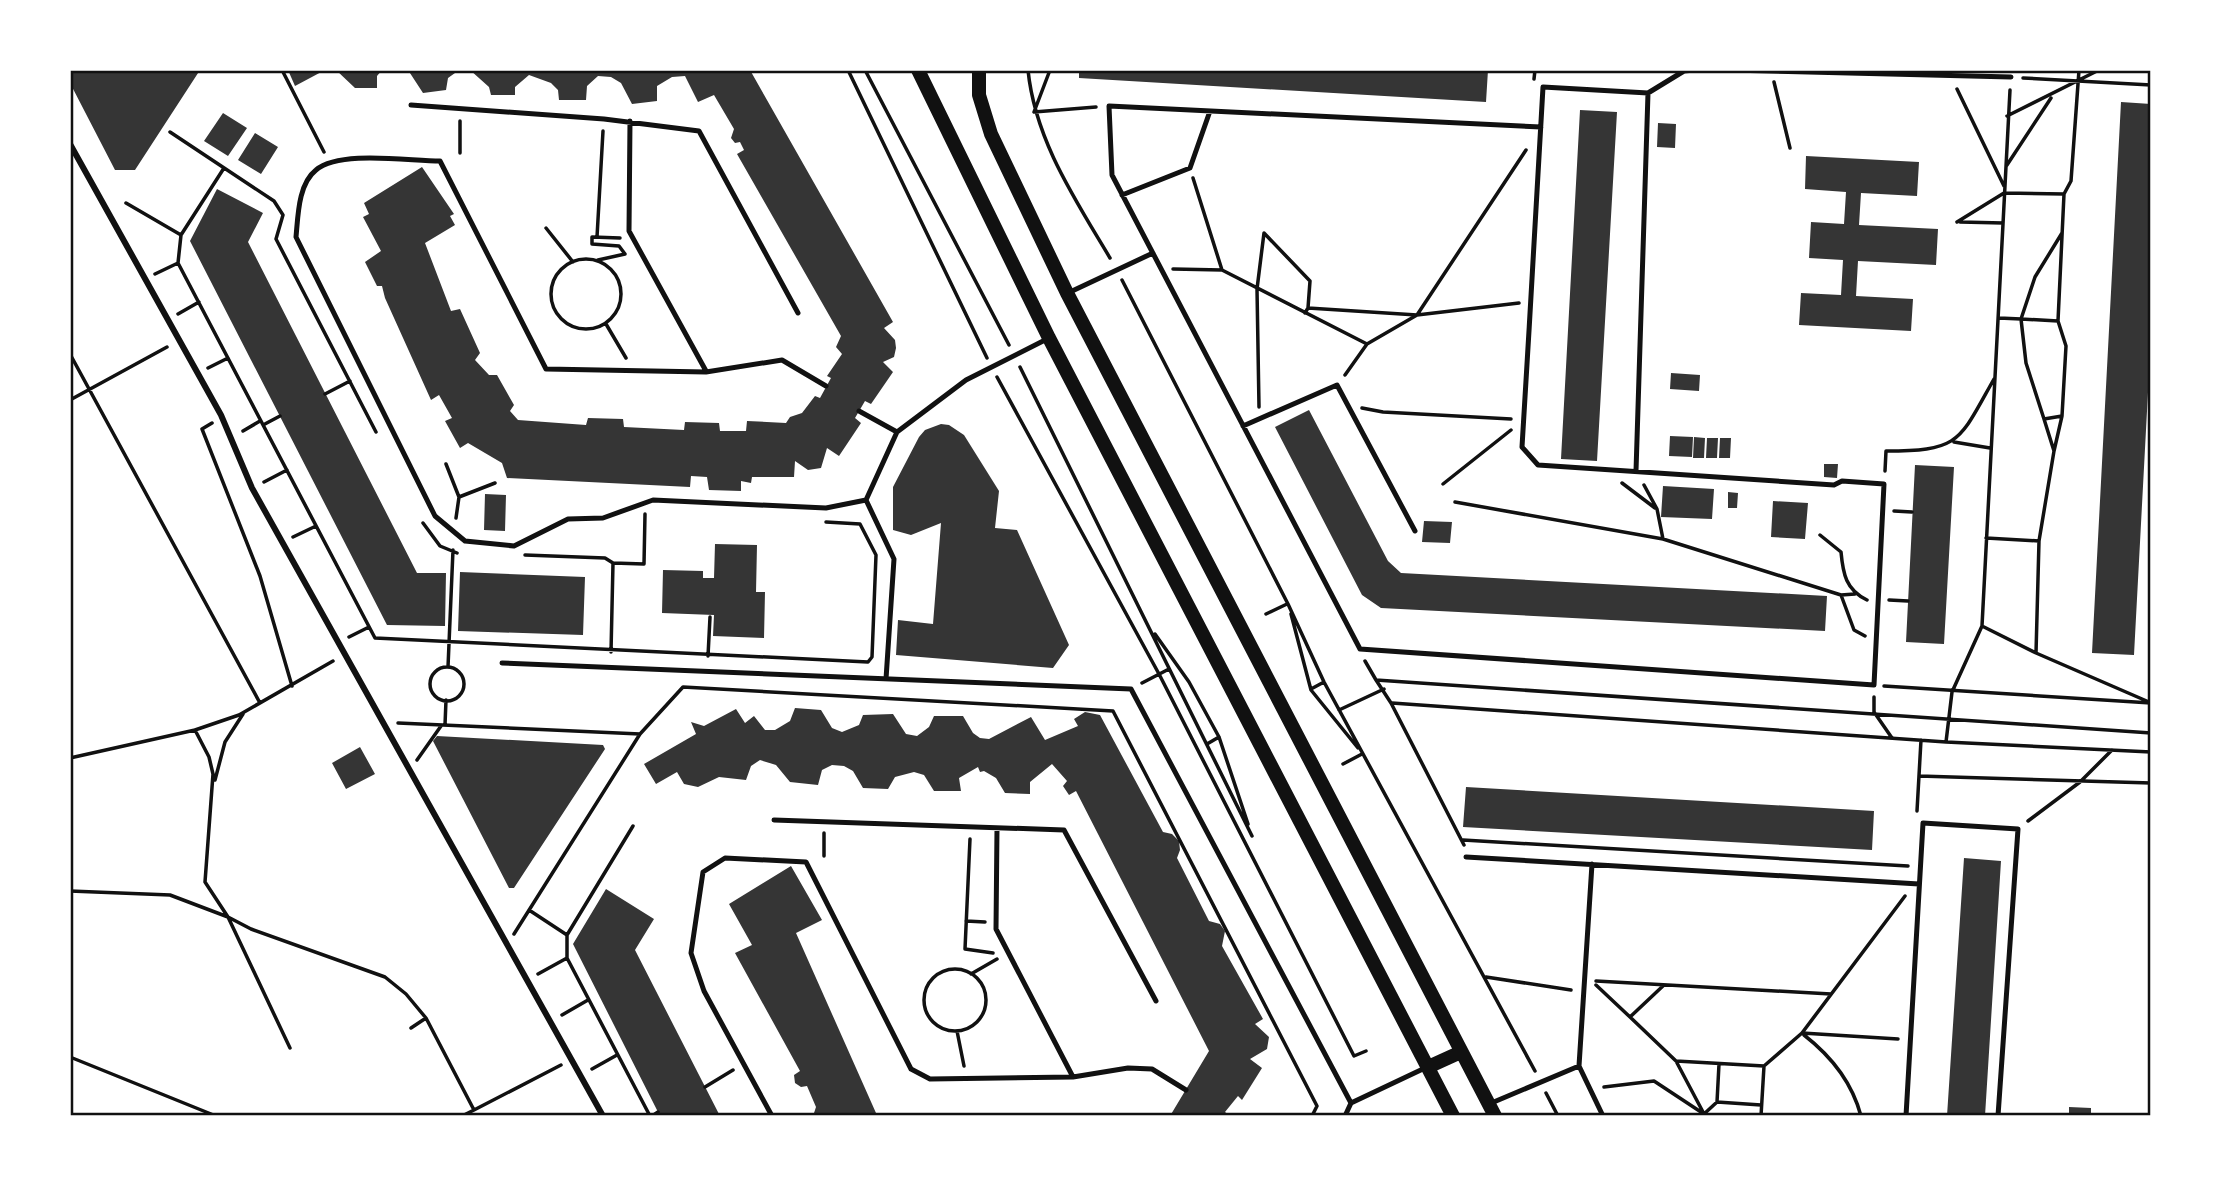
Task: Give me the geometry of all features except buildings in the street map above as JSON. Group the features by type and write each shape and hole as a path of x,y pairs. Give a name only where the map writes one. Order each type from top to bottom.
{"main road":[{"path":"918,70 1049,338 1453,1116"},
{"path":"979,70 979,95 991,134 1068,293 1492,1110"},
{"path":"1428,1067 1461,1052"}],"street":[{"path":"70,144 221,415 252,488 604,1116"}],"lane":[{"path":"1541,127 1109,106 1112,175 1360,649 1874,685 1884,484 1842,481 1834,485 1538,465 1522,447 1544,87 1648,93 1684,71 1694,70"},
{"path":"1730,70 2011,78"},
{"path":"1636,471 1648,93"},
{"path":"411,105 630,121 699,131 798,313"},
{"path":"1122,195 1190,168 1210,111"},
{"path":"630,121 629,231 706,372"},
{"path":"826,386 782,360 706,372 545,369 440,161 339,159 314,171 300,201 296,237 435,516 465,541 514,546 568,519 603,518 653,500 826,508 866,500"},
{"path":"1068,293 1153,253"},
{"path":"886,679 894,559 866,500 897,432 966,380 1049,338"},
{"path":"1243,426 1337,385 1415,531"},
{"path":"859,411 897,432"},
{"path":"502,663 1131,689 1351,1102"},
{"path":"774,820 1064,830 1156,1001"},
{"path":"1906,1116 1917,884 1923,823 2018,829 1998,1116"},
{"path":"997,828 996,929 1073,1077"},
{"path":"1466,857 1917,884"},
{"path":"772,1116 704,991 691,953 703,872 725,858 806,862 911,1069 930,1079 1073,1077 1128,1068 1152,1069 1186,1090"},
{"path":"1592,864 1579,1066 1604,1116"},
{"path":"1492,1110 1541,1082 1579,1066"},
{"path":"1345,1116 1351,1102 1428,1067"}],"path":[{"path":"282,70 330,163"},
{"path":"848,70 992,367 1158,674 1354,1056 1366,1051"},
{"path":"865,70 1014,356 1252,836 1219,737 1189,682 1147,624"},
{"path":"1028,70 1034,112 1059,174 1117,270 1288,604 1324,682 1558,1116"},
{"path":"1034,112 1050,70"},
{"path":"2036,653 2039,541 2062,415 2066,346 2058,321 2064,194 2071,181 2079,70"},
{"path":"2007,116 2052,96 2099,70"},
{"path":"1772,73 1790,148"},
{"path":"1952,77 2004,191"},
{"path":"1946,742 1952,692 1982,626 2011,78 2151,85"},
{"path":"2006,167 2052,96"},
{"path":"1034,112 1109,106"},
{"path":"460,109 460,153"},
{"path":"597,237 604,119"},
{"path":"1337,385 1367,344 1417,315 1541,127"},
{"path":"1190,168 1222,270"},
{"path":"224,169 181,235 178,263 375,638 611,652 868,662 872,657 876,555 860,524 821,522"},
{"path":"2003,223 1957,222 2004,191 2064,194"},
{"path":"125,203 181,235"},
{"path":"546,228 573,262"},
{"path":"2054,451 2026,363 2021,319 2035,277 2063,232"},
{"path":"1259,419 1257,289 1264,233 1310,281 1308,308 1305,313"},
{"path":"596,260 607,265 621,284 620,306 606,324 596,329 573,328 555,312 551,301 555,277 573,262 625,254 619,246 592,244 592,237 633,239"},
{"path":"144,278 178,263"},
{"path":"1161,268 1222,270 1367,344"},
{"path":"167,320 199,302"},
{"path":"1308,308 1417,315 1531,302"},
{"path":"1999,318 2058,321"},
{"path":"606,324 634,370"},
{"path":"70,400 174,343"},
{"path":"70,354 260,703"},
{"path":"197,373 228,358"},
{"path":"325,394 364,374"},
{"path":"1954,442 1995,377"},
{"path":"1348,405 1382,412 1523,420"},
{"path":"221,415 202,429 260,576 292,686"},
{"path":"2044,419 2062,415"},
{"path":"232,438 280,416"},
{"path":"1443,484 1523,420"},
{"path":"1884,484 1886,451 1927,451 1954,442 1991,448"},
{"path":"446,464 459,497 454,531 448,667"},
{"path":"1603,469 1657,509"},
{"path":"252,488 287,470"},
{"path":"1636,471 1657,509 1663,539"},
{"path":"459,497 495,483"},
{"path":"1455,502 1663,539 1841,595 1855,594 1878,602 1908,601"},
{"path":"611,667 613,563 644,564 646,510"},
{"path":"1883,511 1912,512"},
{"path":"282,542 316,526"},
{"path":"1820,535 1842,552 1843,575 1855,594"},
{"path":"1986,538 2039,541"},
{"path":"1841,595 1854,630 1876,642"},
{"path":"1266,614 1288,604"},
{"path":"1288,604 1311,690 1363,755"},
{"path":"708,656 710,617"},
{"path":"1982,626 2036,653 2151,703"},
{"path":"339,643 369,627"},
{"path":"1360,649 1376,680 1384,689 1463,841 1914,867 1917,884 1802,1033 1763,1066 1676,1061"},
{"path":"70,758 195,730 244,712 335,660"},
{"path":"448,667 460,673 464,685 458,696 446,700 434,695 430,683 436,671 448,667"},
{"path":"1131,689 1169,668"},
{"path":"1376,680 2151,733"},
{"path":"1311,690 1324,682"},
{"path":"1892,738 1874,712 1874,685 2151,703"},
{"path":"507,944 640,734 683,687 1113,711 1317,1106 1312,1116"},
{"path":"1339,710 1384,689"},
{"path":"410,770 443,725 446,700"},
{"path":"1391,703 1946,742 2151,752"},
{"path":"244,712 225,742 214,788 205,882 228,917 290,1048"},
{"path":"383,723 640,734"},
{"path":"195,730 209,757 214,788"},
{"path":"1207,744 1219,737"},
{"path":"1917,815 1922,740"},
{"path":"2018,829 2081,782 2112,750"},
{"path":"1343,764 1363,755"},
{"path":"1919,776 2151,783"},
{"path":"824,821 824,856"},
{"path":"633,826 567,935 567,958 651,1116 659,1112"},
{"path":"971,827 965,949 992,951 997,960 971,974"},
{"path":"70,891 170,895 228,917 251,929 385,977 406,994 426,1018 474,1110"},
{"path":"529,910 567,935"},
{"path":"966,921 996,922"},
{"path":"527,979 567,958"},
{"path":"950,970 971,974 984,989 985,1007 975,1024 957,1031 938,1026 930,1019 924,999 926,988 940,973 950,970"},
{"path":"1484,976 1584,992"},
{"path":"1705,1115 1676,1061 1592,981 1832,994"},
{"path":"1630,1017 1664,985"},
{"path":"551,1021 589,1000"},
{"path":"411,1028 426,1018"},
{"path":"957,1031 967,1079"},
{"path":"1802,1033 1910,1039"},
{"path":"1802,1033 1822,1049 1846,1079 1861,1116"},
{"path":"580,1075 617,1055"},
{"path":"70,1057 216,1116"},
{"path":"705,1087 744,1063"},
{"path":"1696,1116 1705,1115 1717,1102 1718,1063"},
{"path":"462,1116 560,1066"},
{"path":"1760,1116 1763,1066"},
{"path":"70,1078 70,1115"},
{"path":"1590,1089 1654,1082 1705,1115"},
{"path":"1717,1102 1762,1105"}]}
